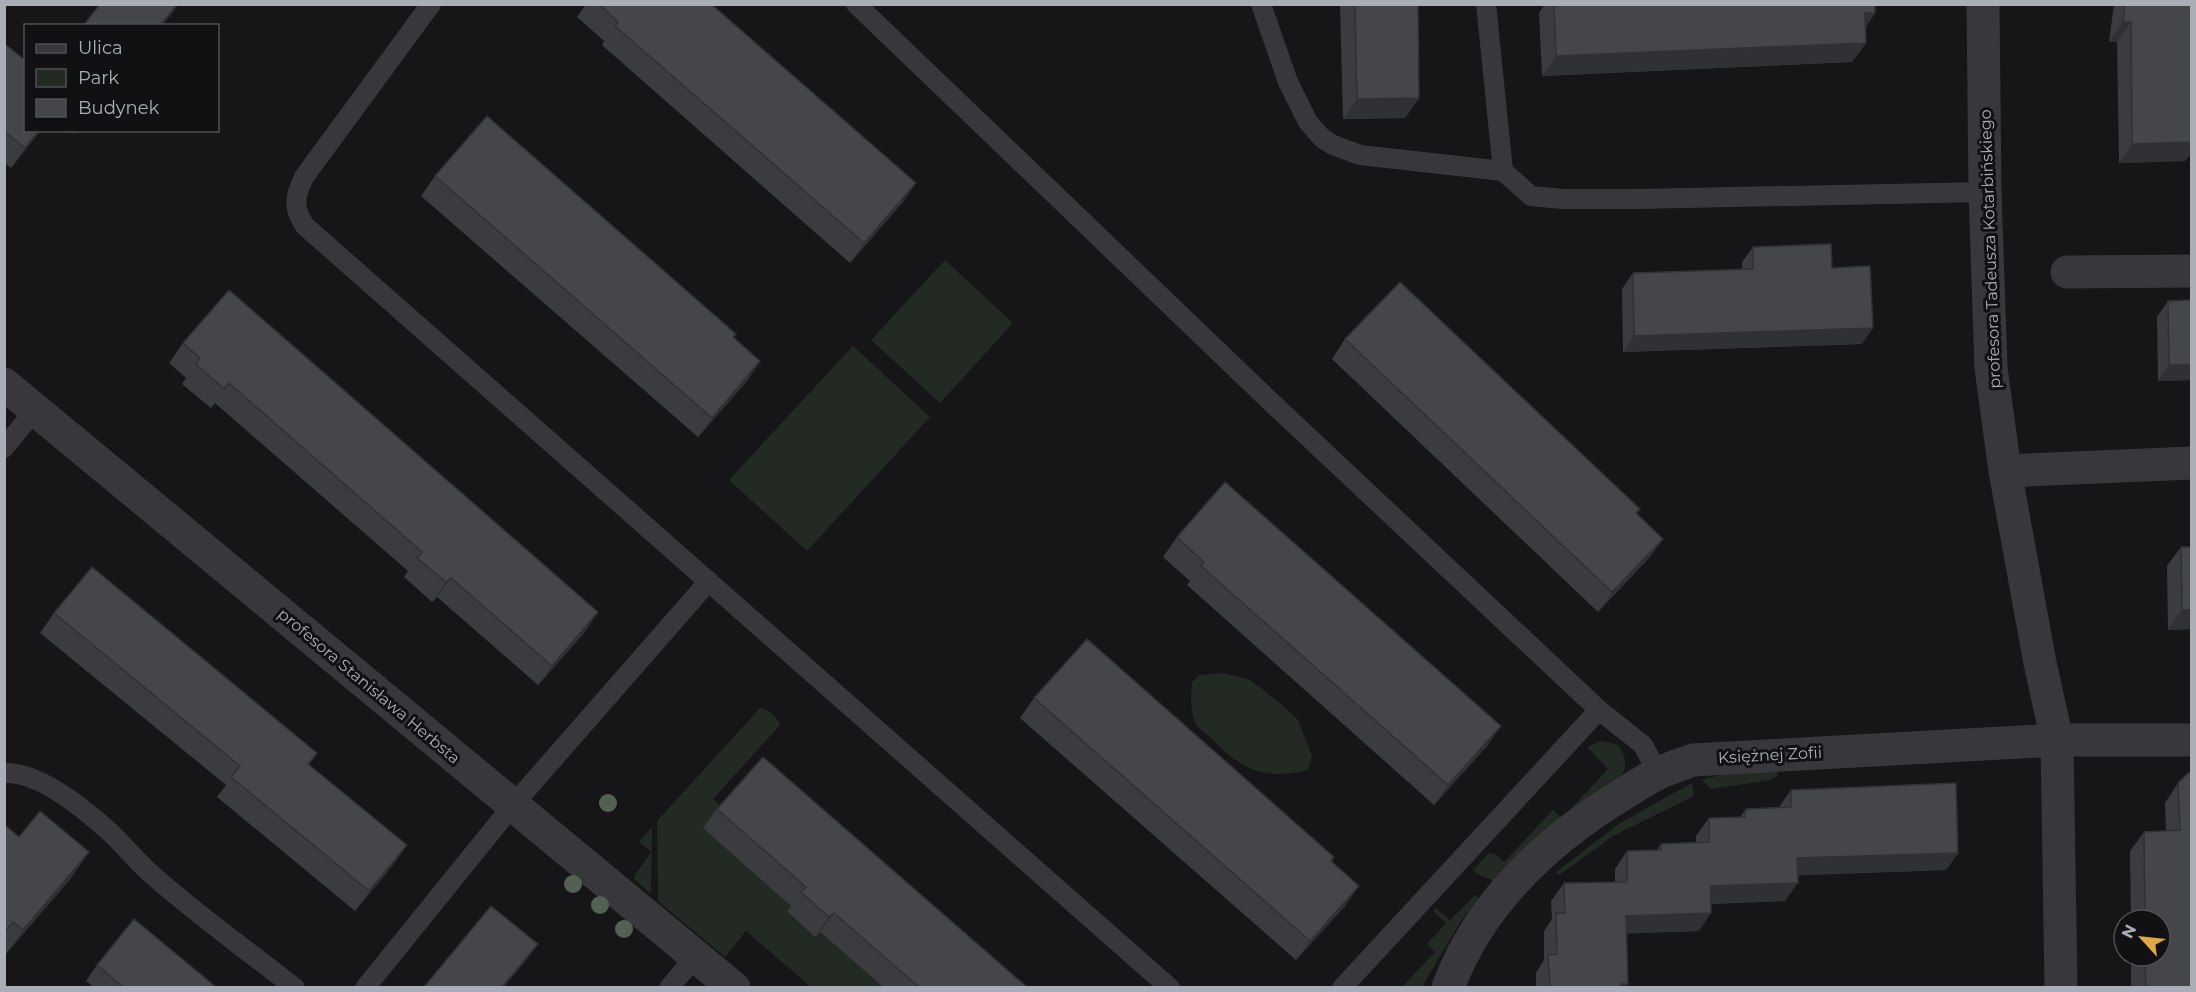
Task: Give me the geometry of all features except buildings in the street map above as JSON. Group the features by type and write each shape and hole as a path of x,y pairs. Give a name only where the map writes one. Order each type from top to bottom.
{"street":[{"name":"profesora Tadeusza Kotarbińskiego","path":"1983,4 1985,192 1991,368 2005,471 2040,663 2057,740 2061,987"},
{"path":"2067,272 2192,271"},
{"name":"profesora Stanisława Herbsta","path":"4,384 734,987"},
{"path":"2005,471 2192,463"},
{"name":"Księżnej Zofii","path":"1448,987 1474,933 1505,891 1552,844 1596,811 1658,773 1693,760 2057,740 2192,740"}],"lane":[{"path":"431,4 311,166 299,189 296,210 305,226 1170,987"},
{"path":"856,4 1271,402 1599,710 1643,745 1658,773"},
{"path":"1262,4 1288,82 1308,122 1322,138 1333,145 1360,154 1503,171 1531,196 1562,199 1985,192"},
{"path":"1486,4 1503,171"},
{"path":"4,448 35,410"},
{"path":"365,987 513,805 709,581"},
{"path":"1342,987 1599,710"},
{"path":"4,773 17,773 33,778 83,811 113,835 148,871 295,987"},
{"path":"669,987 696,956"}],"green space":[{"path":"945,260 1013,323 940,403 871,340"},
{"path":"853,346 930,417 807,551 729,480"},
{"path":"1223,673 1250,680 1298,720 1312,756 1308,770 1280,774 1245,766 1224,751 1198,726 1192,709 1192,682 1200,675"},
{"path":"760,708 772,714 780,725 713,799 722,807 792,907 787,913 815,937 820,932 883,987 811,987 746,931 725,957 658,901 657,821"},
{"path":"1600,741 1616,744 1623,753 1625,767 1618,781 1494,881 1473,870 1489,853 1495,854 1504,862 1553,810 1562,818 1608,769 1587,747"},
{"path":"1776,768 1778,776 1770,780 1711,789 1702,780 1728,773"},
{"path":"1692,783 1694,796 1613,836 1558,875 1556,872 1620,823"},
{"path":"652,827 651,894 633,878 651,852 639,842"},
{"path":"1475,895 1479,898 1459,924 1422,987 1402,987 1435,952 1427,944 1446,923 1433,911 1436,908 1450,920"}]}
